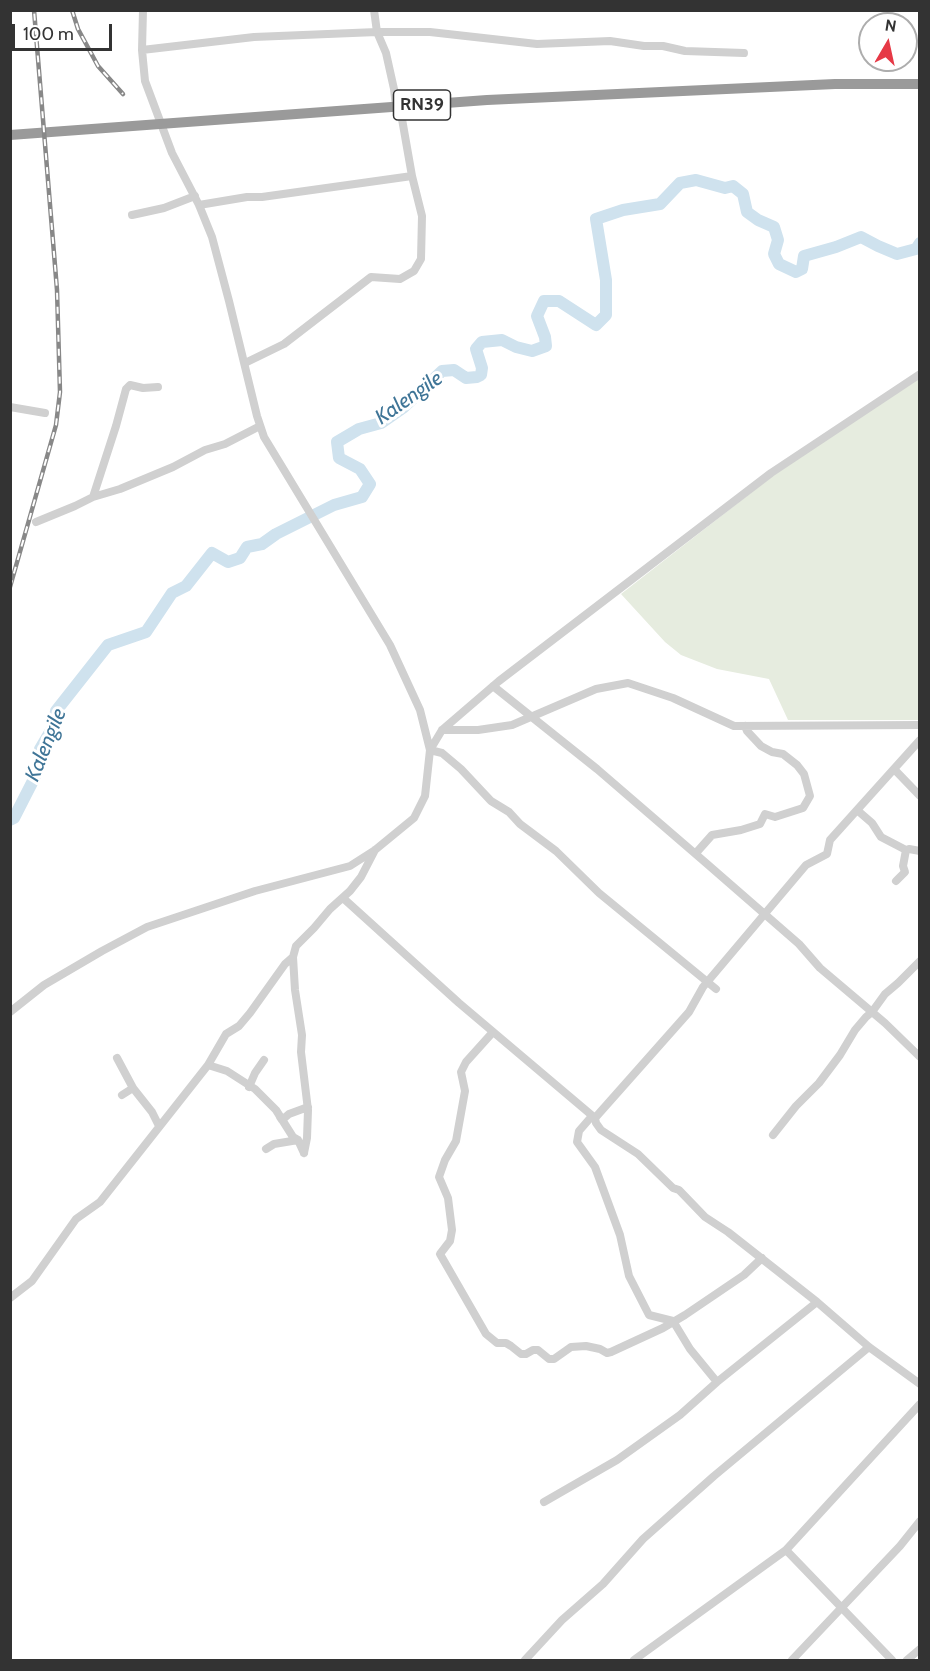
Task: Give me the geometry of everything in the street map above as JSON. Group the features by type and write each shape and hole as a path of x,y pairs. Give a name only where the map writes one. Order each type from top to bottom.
{"highway":[{"name":"RN39","path":"10,135 498,99 835,84 920,84"}],"street":[{"path":"10,1012 44,985 135,933 163,921 255,891 350,866 375,850 414,818 425,796 430,750 420,710 390,645 264,437 260,426 212,237 195,196 172,153 145,81 142,50 143,10"},
{"path":"245,363 284,345 371,277 400,279 414,270 421,259 422,216 402,119 396,107 386,53 377,32 374,10"},
{"path":"142,50 254,37 430,32 537,44 610,40 685,51 744,53"},
{"path":"199,205 412,176"},
{"path":"132,214 164,208 195,196"},
{"path":"430,750 442,730 494,686 771,473 920,374"},
{"path":"93,497 126,389 130,385 143,388 158,387"},
{"path":"10,408 45,413"},
{"path":"36,522 93,497 120,489 173,467 204,450 225,444 260,426"},
{"path":"442,730 478,730 512,724 596,689 628,683 673,698 734,726 920,725"},
{"path":"494,686 597,768 696,853 799,944 820,968 872,1012 920,1058"},
{"path":"696,853 712,835 760,824 765,814 775,817 803,808 810,796 804,774 797,765 783,754 772,752 761,746 745,726"},
{"path":"717,1382 690,1349 673,1321 649,1315 629,1276 620,1235 595,1167 577,1142 579,1131 689,1012 707,982 764,914 806,865 826,854 830,840 920,740"},
{"path":"430,750 442,753 461,769 491,801 509,812 520,824 556,851 599,893 716,989"},
{"path":"894,769 920,796"},
{"path":"857,810 872,823 881,837 906,850 920,851"},
{"path":"208,1065 227,1071 255,1089 276,1110 293,1137 298,1140 304,1153 308,1107 293,957 296,946 361,878 375,850"},
{"path":"896,881 904,872 906,850"},
{"path":"343,898 493,1032 593,1117 602,1130 638,1154 673,1188 679,1190 705,1217 714,1221 762,1258 818,1302 869,1347 920,1384"},
{"path":"10,1298 32,1281 76,1219 100,1202 208,1065 226,1034 245,1020 285,964 293,957"},
{"path":"773,1135 819,1083 855,1030 885,994 920,961"},
{"path":"493,1032 462,1069 461,1076 465,1091 456,1141 445,1160 439,1177 448,1198 453,1230 450,1241 440,1254 482,1329 497,1343 506,1343 521,1354 538,1350 549,1359 554,1359 571,1347 586,1346 607,1353 611,1352 663,1328 744,1275 762,1258"},
{"path":"117,1058 133,1088 152,1112 159,1126"},
{"path":"249,1086 264,1060"},
{"path":"122,1095 133,1088"},
{"path":"276,1110 282,1120 308,1107"},
{"path":"266,1149 274,1144 307,1138"},
{"path":"544,1502 617,1460 680,1415 717,1382 818,1302"},
{"path":"525,1660 562,1620 603,1584 643,1539 869,1347"},
{"path":"634,1660 786,1550 920,1404"},
{"path":"792,1660 843,1608 920,1521"},
{"path":"786,1550 892,1660"},
{"path":"907,1660 920,1648"}],"shaded area":[{"path":"919,377 919,720 788,720 769,679 717,669 681,655 665,642 621,594 774,475"}],"waterway":[{"name":"Kalengile","path":"10,820 14,818 39,769 40,749 53,727 56,711 108,645 146,632 172,593 186,586 212,553 228,562 240,558 247,547 262,544 276,534 334,505 362,497 370,484 360,469 339,458 337,442 359,429 381,423 404,407 442,371 454,370 466,378 481,375 482,368 476,349 482,342 502,340 532,351 546,346 537,316 544,301 559,301 596,325 606,315 606,280 596,219 623,210 660,204 680,183 696,180 725,188 733,186 743,194 747,212 774,227 778,240 774,254 779,264 796,272 802,269 804,256 861,237 897,254 916,249 920,243"}],"railway":[{"path":"10,587 56,425 60,392 57,290 34,10"},
{"path":"72,10 78,29 98,66 123,94"}]}
